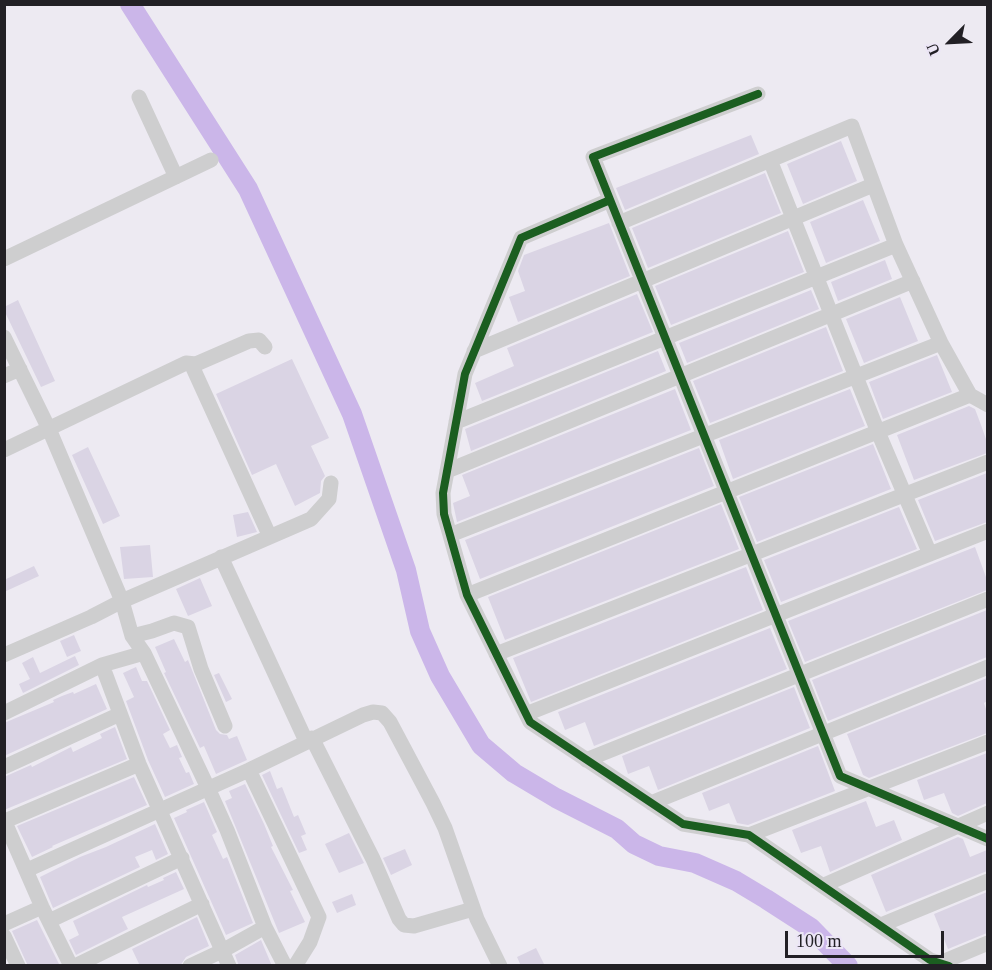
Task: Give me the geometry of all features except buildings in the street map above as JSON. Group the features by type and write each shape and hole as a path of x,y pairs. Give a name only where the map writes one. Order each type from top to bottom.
{"street":[{"path":"758,94 593,157 840,776 987,839"},
{"path":"139,97 176,177"},
{"path":"619,223 852,126 897,245 941,343 970,396 987,405"},
{"path":"4,260 211,160"},
{"path":"770,160 878,432 930,554"},
{"path":"474,351 873,185"},
{"path":"610,200 521,238 465,374 443,493 444,514 467,595 530,722 683,824 749,835 930,960 945,964 987,943"},
{"path":"456,422 897,245"},
{"path":"447,471 913,281"},
{"path":"4,337 49,429 122,601 132,636 144,653 208,788 227,830 264,927 285,966"},
{"path":"4,450 186,363 196,364 249,341 259,340 266,347"},
{"path":"450,535 941,343"},
{"path":"196,364 193,368 194,374 270,537"},
{"path":"4,376 20,369"},
{"path":"467,595 970,396"},
{"path":"496,654 987,462"},
{"path":"4,655 310,519 329,499 332,483"},
{"path":"526,714 987,531"},
{"path":"221,557 309,739 373,858 399,919 404,925 414,927 473,909"},
{"path":"586,760 987,600"},
{"path":"132,636 174,623 188,627 201,669 225,726"},
{"path":"4,713 102,665 144,653"},
{"path":"102,665 139,764 229,966"},
{"path":"651,802 987,667"},
{"path":"27,870 161,811 363,715 373,712 382,713 390,722 444,828 473,909 500,966"},
{"path":"4,767 120,714"},
{"path":"749,835 987,742"},
{"path":"71,966 27,870 8,840 5,820 139,764"},
{"path":"249,770 319,917 310,942 295,966"},
{"path":"824,885 987,813"},
{"path":"49,921 182,858"},
{"path":"881,925 987,881"},
{"path":"75,966 202,904"},
{"path":"4,924 42,907"},
{"path":"190,966 264,927"},
{"path":"4,936 18,966"}],"waterway":[{"path":"130,4 248,189 352,414 406,570 420,631 440,676 481,745 514,773 556,798 617,829 634,844 659,856 695,863 736,881 766,899 811,928 848,966"}],"cycle path":[{"path":"758,94 593,157 840,776 988,839"},
{"path":"610,200 521,238 465,374 443,493 444,514 467,595 530,722 683,824 749,835 930,960 949,966"}]}
